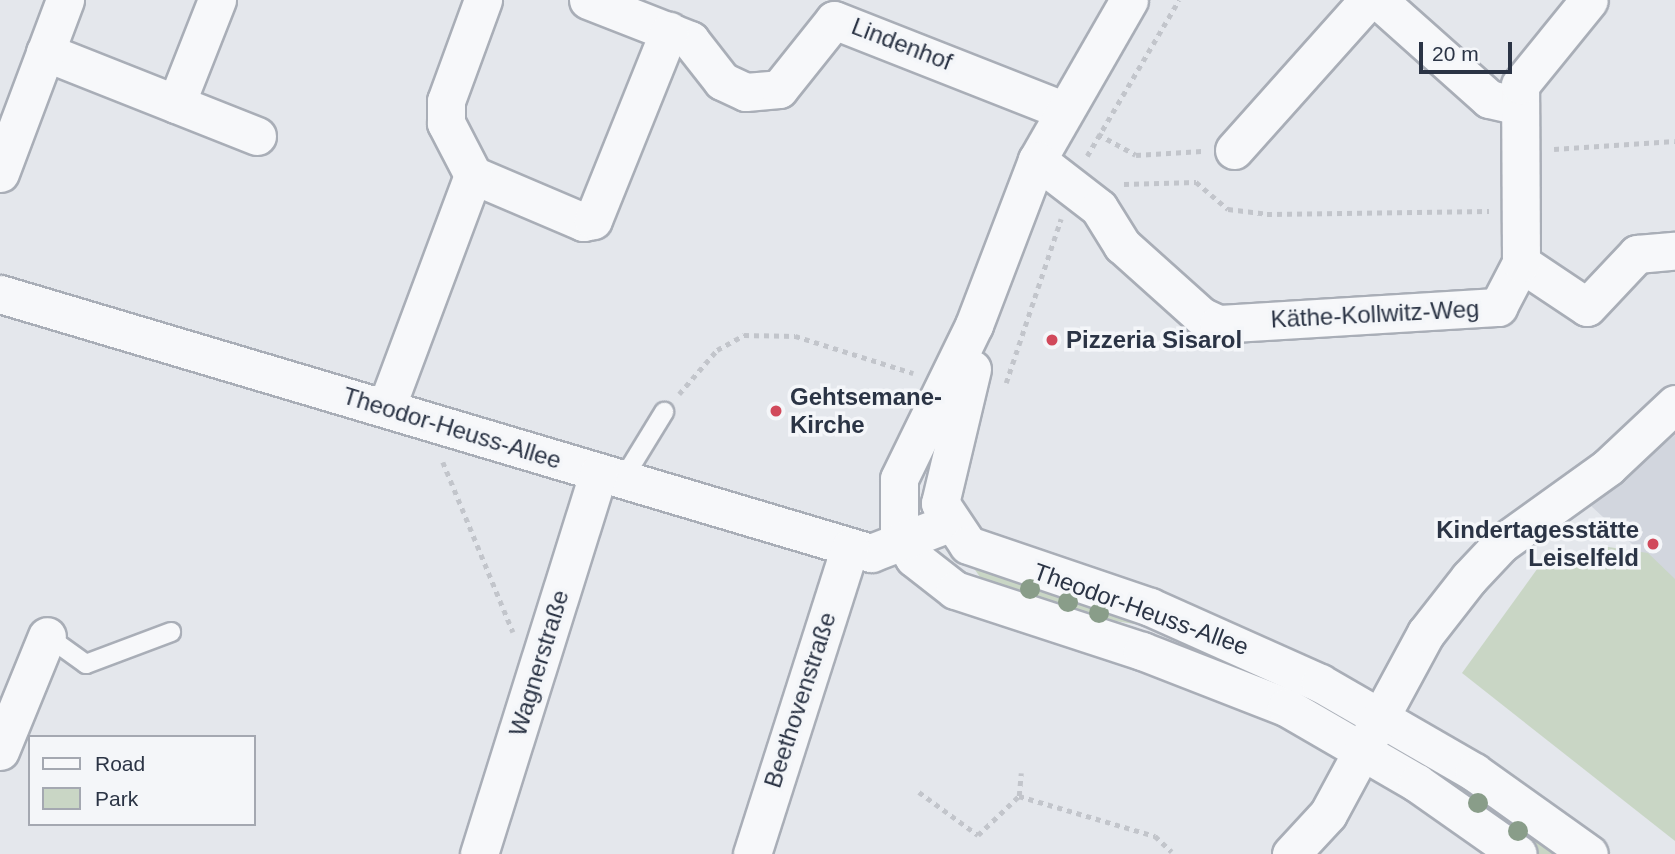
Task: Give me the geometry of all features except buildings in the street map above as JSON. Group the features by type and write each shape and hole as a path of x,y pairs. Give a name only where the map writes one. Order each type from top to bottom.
{"street":[{"path":"0,173 65,0"},
{"path":"176,104 217,0"},
{"path":"483,0 446,101 446,123 473,175 583,222 593,220 669,31"},
{"name":"Lindenhof","path":"588,0 669,31 700,47 722,81 746,92 779,89 834,20 1062,110"},
{"path":"904,544 895,496 943,384 974,325 1037,160 1062,110 1129,0"},
{"path":"1234,150 1368,0"},
{"path":"1378,0 1489,99 1515,105"},
{"path":"1589,0 1531,67 1515,105 1520,255 1587,307 1637,254 1675,251"},
{"path":"45,52 257,136"},
{"name":"Käthe-Kollwitz-Weg","path":"1037,160 1099,208 1122,245 1200,316 1218,324 1498,307 1520,255"},
{"path":"386,408 473,175"},
{"name":"Theodor-Heuss-Allee","path":"0,293 850,547 871,552 904,544 949,523 981,551 1223,637 1380,716 1474,772 1589,854"},
{"path":"949,523 940,491 976,357 974,325"},
{"path":"1291,854 1328,814 1426,633 1501,544 1608,467 1675,404"},
{"name":"Wagnerstraße","path":"479,854 611,476"},
{"name":"Theodor-Heuss-Allee","path":"904,544 932,575 955,590 1211,676 1363,750 1518,854"},
{"name":"Beethovenstraße","path":"752,854 850,547"},
{"path":"0,751 47,636"}],"lane":[{"path":"611,476 664,412"},
{"path":"47,636 86,664 171,632"}],"path":[{"path":"1002,396 1072,186 1098,134 1179,0"},
{"path":"1062,110 1136,155 1234,150"},
{"path":"1516,152 1675,141"},
{"path":"1072,186 1196,182 1228,209 1267,214 1518,210"},
{"path":"664,412 717,350 744,335 795,336 943,384"},
{"path":"452,428 441,459 517,641"},
{"path":"919,792 978,835 1019,796 1021,773"},
{"path":"1019,796 1155,836 1172,852"}],"shaded area":[{"name":"Kindertagesstätte Leiselfeld","path":"1675,435 1675,584 1589,504"}],"green space":[{"path":"1602,546 1648,553 1675,579 1675,841 1462,673 1540,565"},
{"path":"968,560 1138,619 1141,625 1089,617 980,577"},
{"path":"1426,759 1571,854 1538,854 1416,771"}],"place":[{"name":"Pizzeria Sisarol","path":"1052,340"},
{"name":"Gehtsemane- Kirche","path":"776,411"},
{"name":"Kindertagesstätte Leiselfeld","path":"1653,544"}]}
